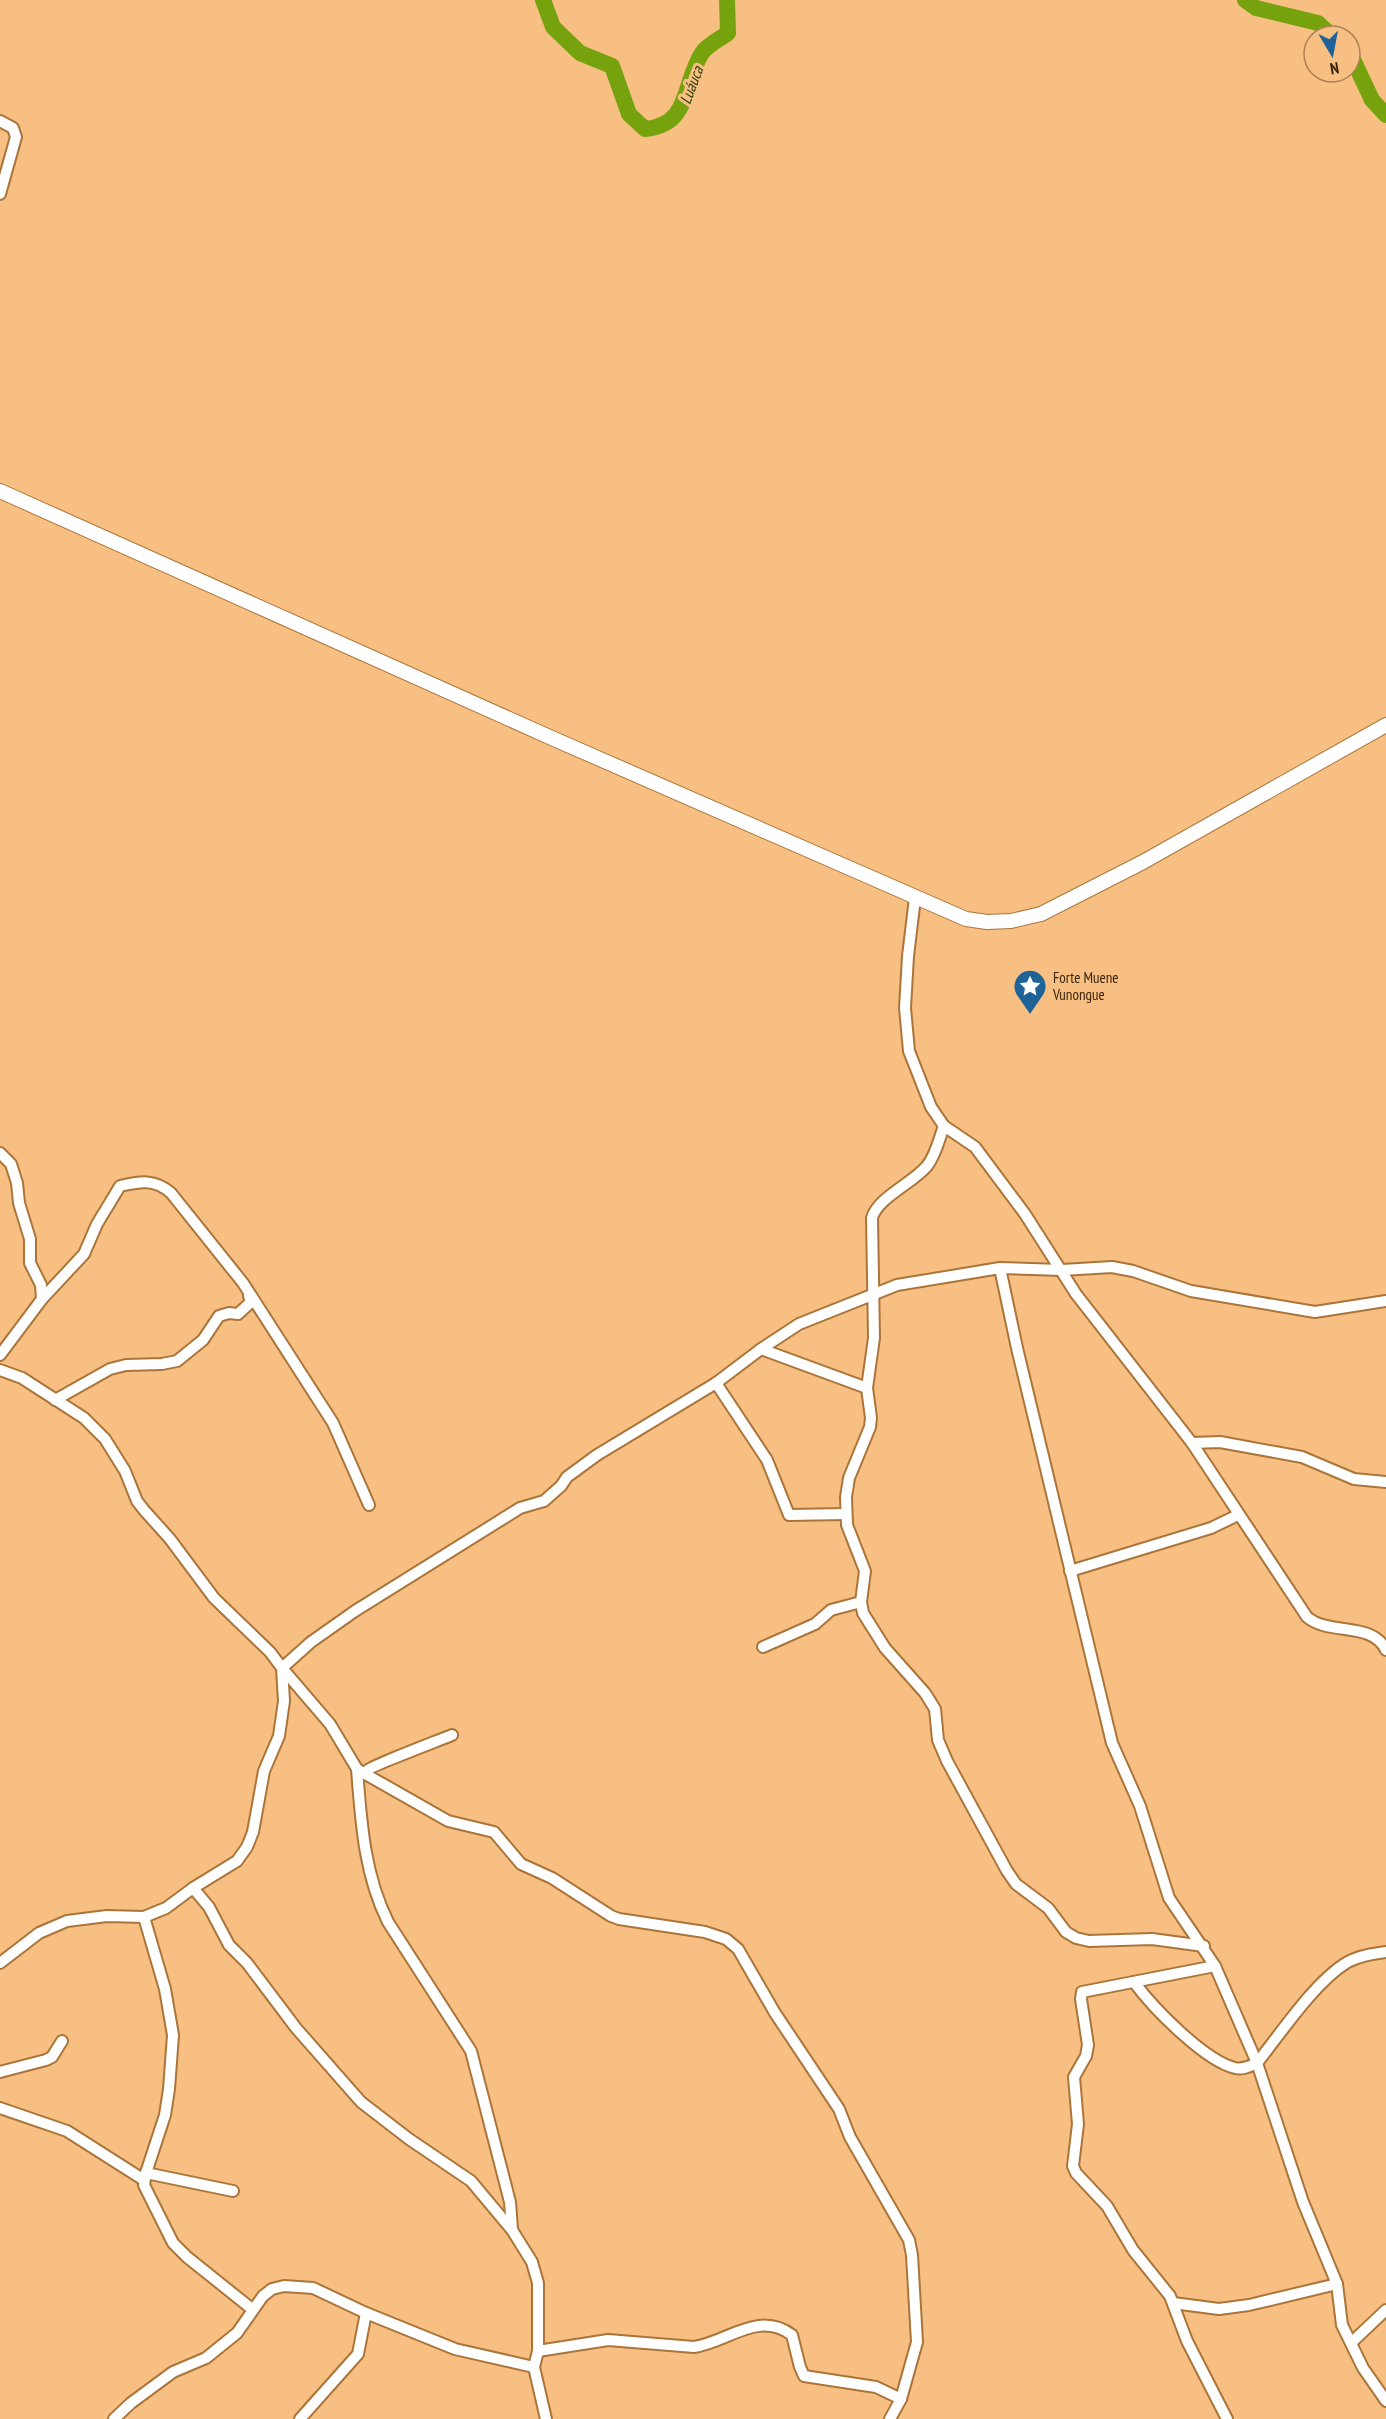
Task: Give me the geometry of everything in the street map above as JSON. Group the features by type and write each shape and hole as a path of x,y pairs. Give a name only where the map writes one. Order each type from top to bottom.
{"street":[{"path":"0,121 13,128 16,137 0,194"},
{"path":"0,490 966,919 987,922 1011,921 1041,914 1143,862 1386,725"},
{"path":"915,898 905,1008 909,1051 931,1107 944,1126 975,1148 1025,1214 1076,1294 1192,1443 1307,1617 1315,1624 1325,1627 1374,1636 1386,1650"},
{"path":"944,1126 934,1153 926,1166 874,1211 872,1218 874,1338 867,1388 871,1418 870,1427 849,1478 846,1514 852,1539 865,1570 861,1602 867,1621 885,1648 925,1693 934,1709 938,1740 947,1761 1016,1884 1048,1908 1066,1932 1076,1938 1089,1941 1152,1939 1204,1946"},
{"path":"0,1153 11,1164 17,1183 19,1203 30,1239 30,1263 41,1285 42,1299"},
{"path":"0,1355 42,1299 84,1254 97,1224 120,1186 154,1182 161,1184 171,1193 243,1282 249,1295 333,1423 369,1505"},
{"path":"282,1668 311,1642 355,1611 520,1508 544,1501 561,1486 567,1477 597,1455 716,1383 799,1324 897,1285 1000,1268 1062,1270 1112,1267 1132,1271 1191,1291 1315,1312 1386,1301"},
{"path":"1000,1268 1112,1743 1140,1806 1169,1898 1204,1946 1215,1966 1257,2063 1303,2202 1337,2284 1342,2325 1366,2373 1386,2401"},
{"path":"55,1400 110,1369 126,1365 162,1364 184,1357 203,1340 219,1316 229,1313 238,1314 251,1302 249,1295"},
{"path":"761,1349 867,1388"},
{"path":"0,1370 22,1378 84,1418 105,1440 125,1471 137,1501 170,1539 214,1598 270,1652 330,1724 357,1769 362,1839 380,1907 387,1922 471,2051 510,2202 512,2230"},
{"path":"716,1383 767,1460 789,1515 846,1514"},
{"path":"1192,1443 1220,1442 1302,1457 1354,1479 1386,1482"},
{"path":"1070,1570 1113,1560 1157,1543 1211,1528 1238,1515"},
{"path":"763,1647 815,1624 831,1610 861,1602"},
{"path":"0,1963 39,1933 67,1921 107,1916 144,1917 166,1908 237,1861 250,1839 264,1771 279,1736 284,1701 282,1668"},
{"path":"367,1775 368,1770 373,1766 452,1735"},
{"path":"357,1769 448,1821 494,1832 521,1864 552,1878 619,1920 705,1932 726,1939 738,1949 775,2013 839,2109 850,2137 909,2240 912,2254 917,2342 901,2399 890,2419"},
{"path":"193,1888 208,1908 229,1945 247,1963 296,2028 361,2103 471,2181 512,2230 532,2262 538,2283 538,2351 534,2367 546,2419"},
{"path":"144,1917 165,1989 173,2035 165,2115 144,2185 173,2243 187,2258 252,2309"},
{"path":"1134,1982 1172,2024 1213,2059 1236,2068 1246,2068 1257,2063 1333,1972 1362,1956 1386,1952"},
{"path":"1215,1966 1087,1989 1082,1992 1088,2045 1086,2056 1074,2076 1078,2124 1073,2166 1076,2173 1107,2206 1132,2250 1170,2296 1187,2341 1227,2419"},
{"path":"0,2072 52,2057 62,2041"},
{"path":"0,2108 67,2131 145,2177 233,2191"},
{"path":"1173,2303 1219,2309 1249,2305 1337,2284"},
{"path":"114,2419 131,2403 173,2372 206,2358 237,2332 252,2309 272,2289 284,2286 313,2288 366,2313 455,2349 534,2367"},
{"path":"1351,2343 1386,2310"},
{"path":"300,2419 358,2354 366,2313"},
{"path":"538,2351 608,2340 694,2347 752,2327 771,2325 792,2335 804,2376 876,2387 901,2399"}],"waterway":[{"name":"Luáuca","path":"543,0 553,27 580,53 612,66 629,114 645,129 660,126 678,111 702,53 728,33 727,0"},
{"name":"Luáuca","path":"1245,0 1256,8 1319,24"},
{"name":"Luáuca","path":"1362,79 1372,100 1386,115"}],"place":[{"name":"Forte Muene Vunongue","path":"1030,1015"}]}
